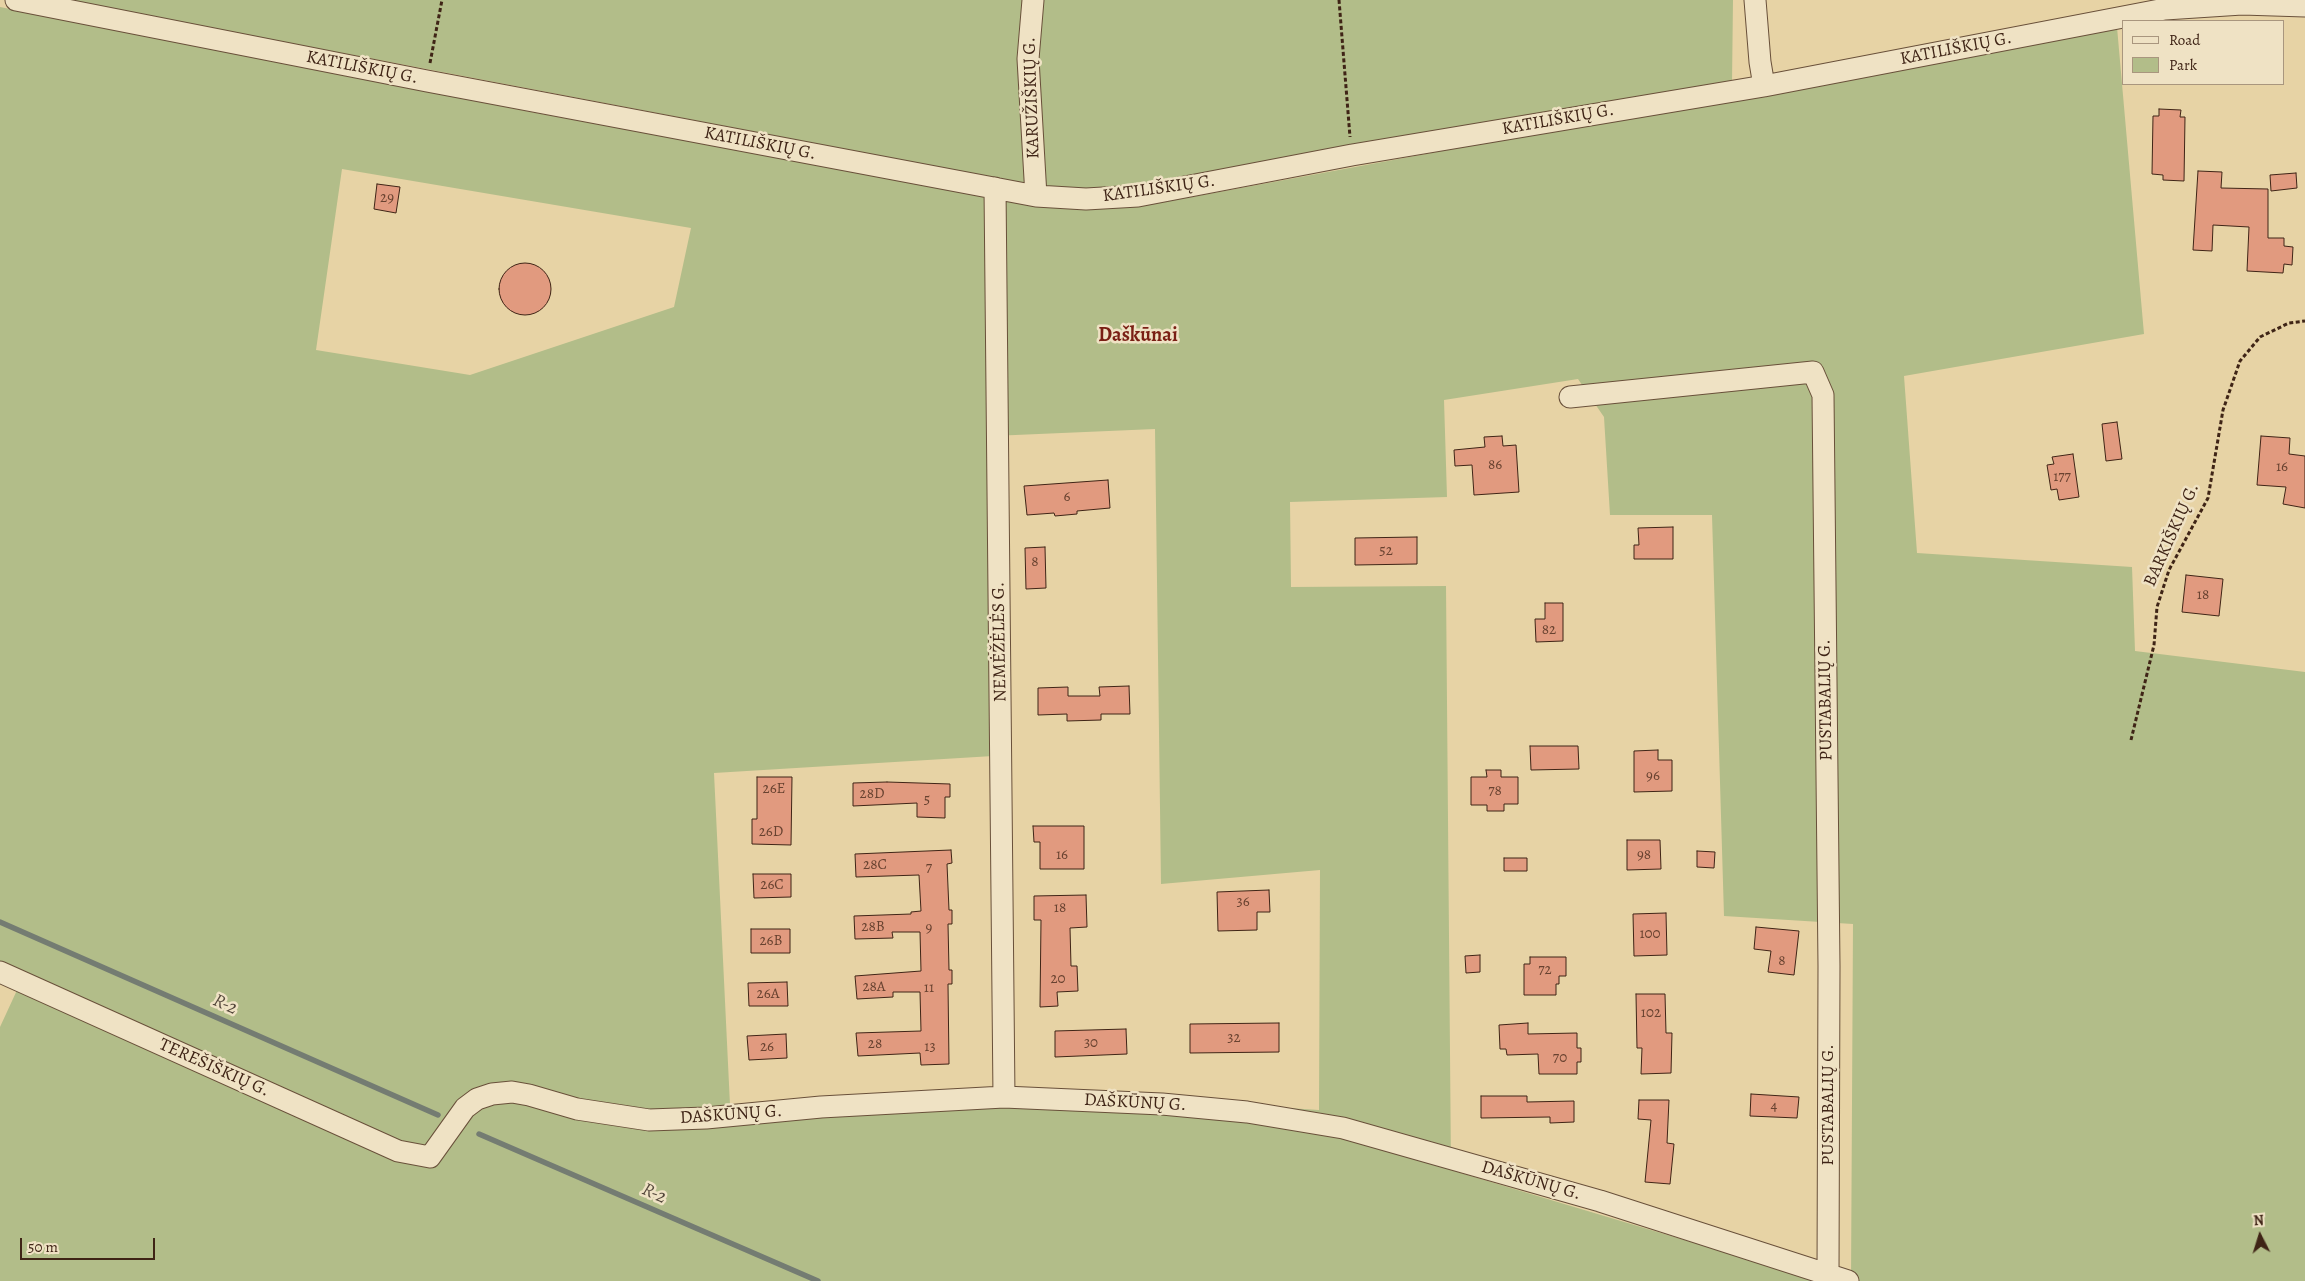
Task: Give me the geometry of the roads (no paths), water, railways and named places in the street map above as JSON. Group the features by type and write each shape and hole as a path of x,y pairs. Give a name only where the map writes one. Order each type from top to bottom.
{"street":[{"name":"KATILIŠKIŲ G.","path":"16,0 427,81 1036,196 1086,200 1138,196 1352,156 1764,86 2165,9 2242,4 2305,6"},
{"name":"KARUŽIŠKIŲ G.","path":"1033,0 1028,59 1036,196"},
{"path":"1755,0 1764,86"},
{"name":"NEMĖŽĖLĖS G.","path":"995,188 1004,1097"},
{"name":"PUSTABALIŲ G.","path":"1570,397 1813,372 1822,395 1829,966 1828,1274"},
{"name":"TEREŠIŠKIŲ G.","path":"0,972 398,1151 430,1157"},
{"name":"DAŠKŪNŲ G.","path":"430,1157 465,1108 477,1099 492,1094 512,1092 577,1109 616,1116 658,1120 1004,1097 1162,1104 1247,1112 1343,1128 1600,1201 1848,1281"}],"waterway":[{"name":"R-2","path":"0,922 438,1115"},
{"name":"R-2","path":"479,1134 818,1281"}],"district":[{"name":"Daškūnai","path":"1138,336"}]}
